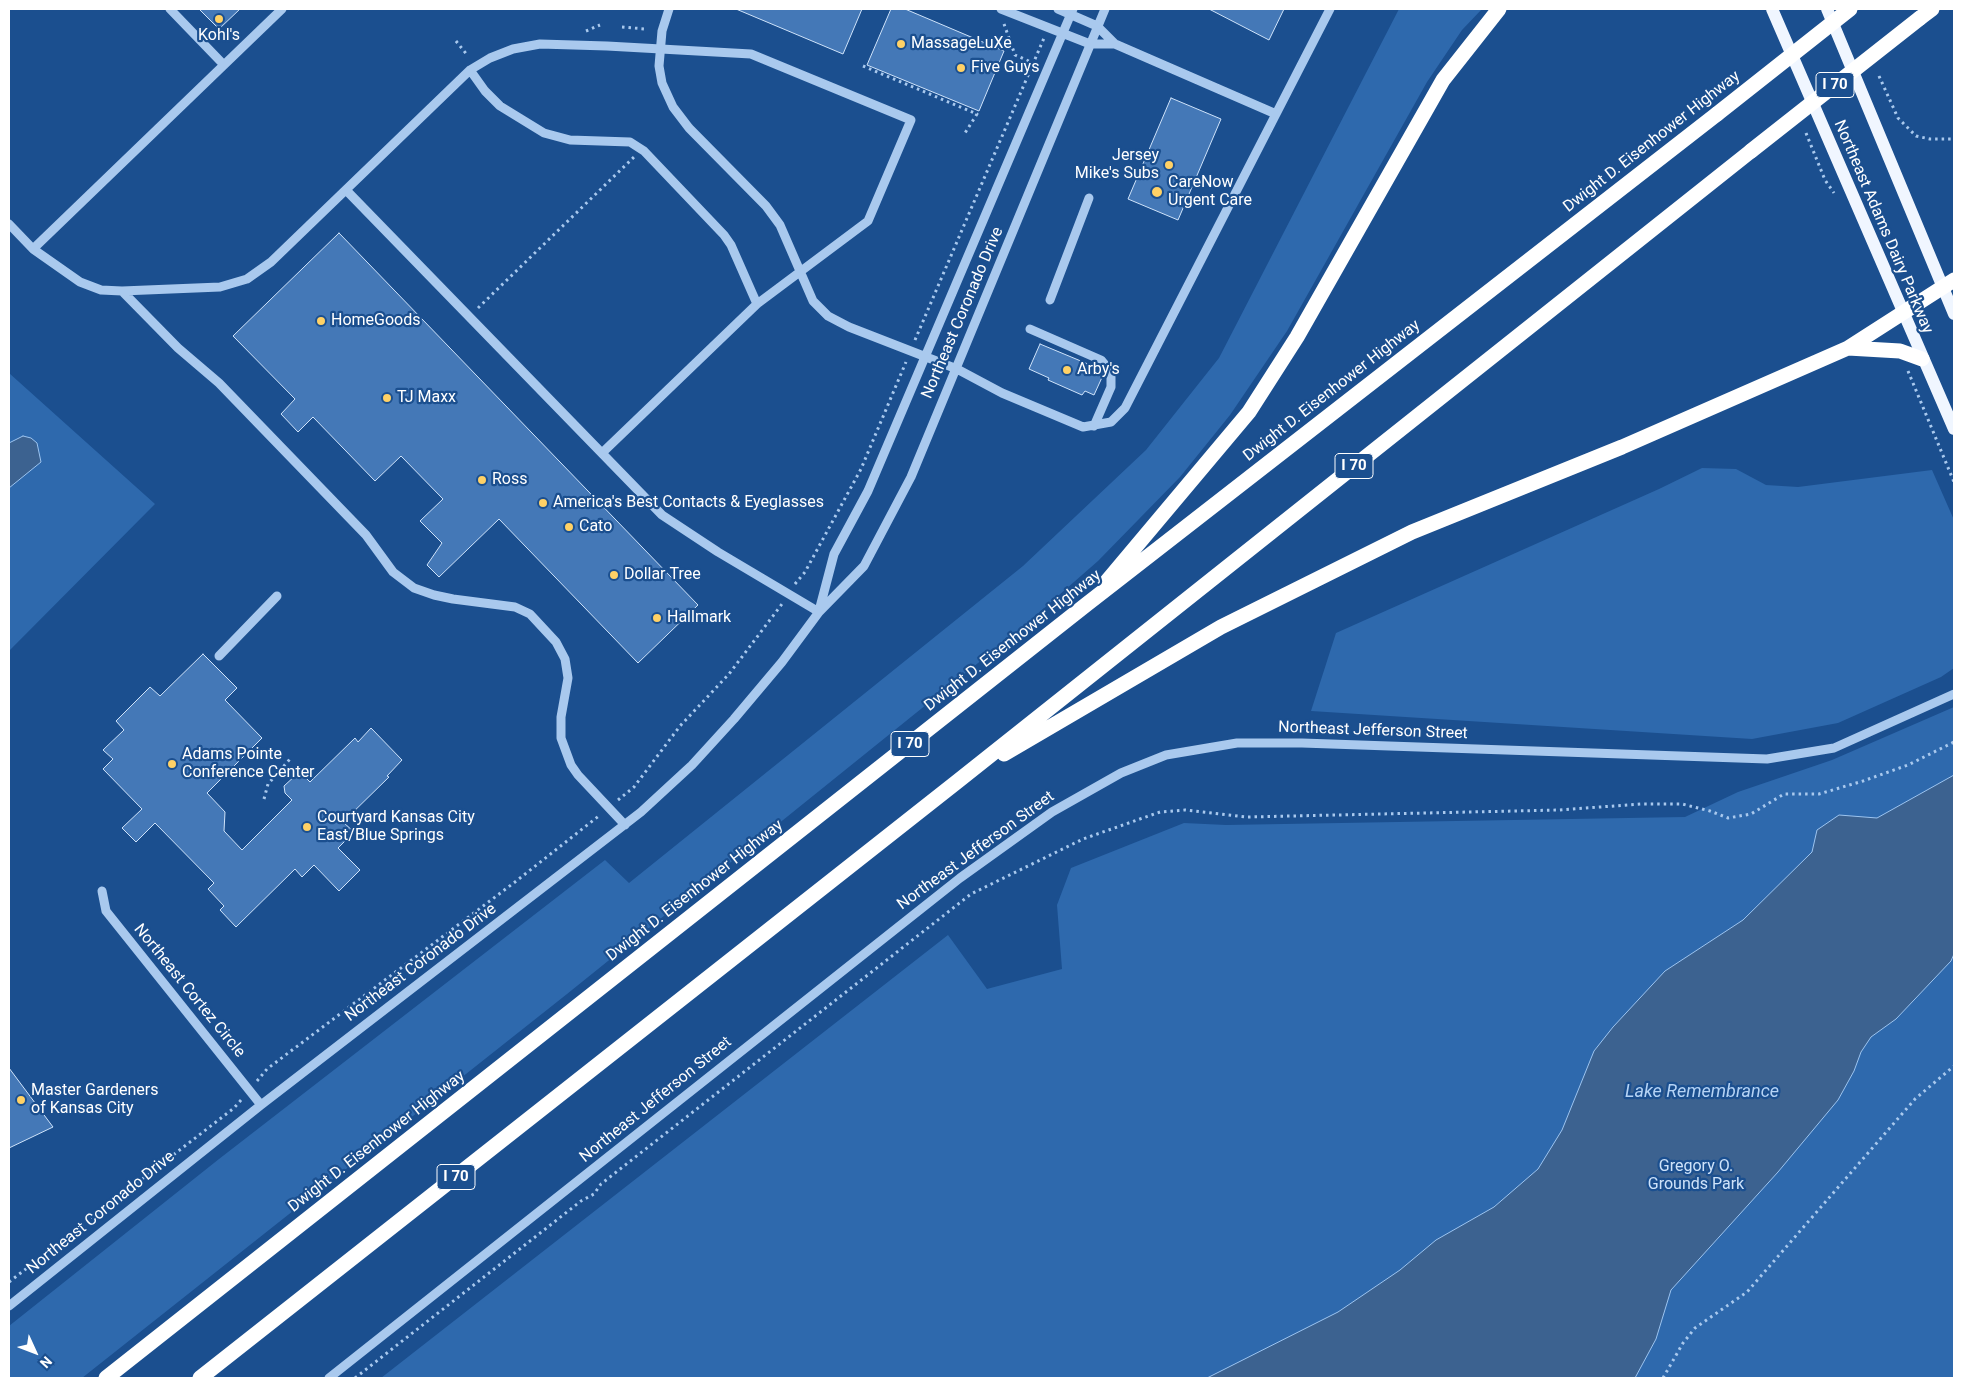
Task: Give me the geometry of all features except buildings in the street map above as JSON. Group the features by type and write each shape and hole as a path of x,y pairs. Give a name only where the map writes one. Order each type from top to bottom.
{"highway":[{"path":"1087,604 1249,412 1296,337 1444,80 1499,9"},
{"name":"Dwight D. Eisenhower Highway","path":"106,1378 1087,604 1850,9"},
{"name":"I 70","path":"200,1378 958,781 1932,9"},
{"path":"958,781 1222,627 1412,532 1622,447 1848,348 1949,284"},
{"path":"1848,348 1900,351 1922,359"}],"main road":[{"name":"Northeast Adams Dairy Parkway","path":"1772,9 1922,359 1954,429"},
{"name":"Northeast Adams Dairy Parkway","path":"1827,9 1949,284 1954,314"}],"street":[{"path":"170,9 224,64"},
{"path":"33,249 282,9"},
{"path":"669,9 662,31 659,66 662,83 673,107 689,128 766,206 780,225 813,301 828,316 849,327 957,369 1002,393 1083,427 1111,422 1125,408 1330,9"},
{"path":"1058,9 1072,12 1097,26 1115,44 1276,114"},
{"name":"Northeast Coronado Drive","path":"9,1306 261,1105 625,825 692,765 782,662 819,612 864,566 911,477 1105,9"},
{"path":"1002,12 1090,44 1115,44"},
{"name":"Northeast Coronado Drive","path":"819,612 834,554 868,491 1072,12"},
{"path":"9,224 33,249 80,282 101,290 122,291 220,287 247,279 271,262 470,70 490,58 513,49 540,44 751,54 911,120 868,221 757,304 602,453"},
{"path":"470,70 500,106 544,133 570,140 630,142 644,151 724,235 731,245 757,304"},
{"path":"346,190 672,524 819,612"},
{"path":"1050,300 1089,198"},
{"path":"122,291 178,348 219,383 366,535 393,572 414,588 434,595 453,600 515,607 530,614 556,642 565,659 568,678 561,717 561,738 571,765 625,825"},
{"path":"1030,329 1101,360 1111,372 1111,387 1094,426"},
{"path":"219,656 277,596"},
{"name":"Northeast Jefferson Street","path":"329,1378 960,878 1052,812 1121,773 1166,755 1237,743 1767,760 1834,748 1954,694"},
{"name":"Northeast Cortez Circle","path":"102,892 106,911 261,1105"}],"path":[{"path":"1002,12 1009,43 1015,55 1033,63"},
{"path":"622,27 645,29"},
{"path":"922,324 1040,45"},
{"path":"863,66 977,114 965,132"},
{"path":"1879,76 1898,118 1916,136 1930,139 1954,139"},
{"path":"469,317 635,157"},
{"path":"1907,368 1954,482"},
{"path":"805,572 861,469 899,376"},
{"path":"634,788 680,726 729,674 780,606"},
{"path":"355,1378 581,1201 594,1194 601,1184 971,894 1084,839 1160,812 1185,810 1247,817 1560,810 1641,804 1682,804 1728,818 1751,814 1784,794 1819,794 1863,781 1908,765 1954,742"},
{"path":"264,799 268,784 290,759"},
{"path":"267,1069 521,878 591,822"},
{"path":"1664,1378 1683,1343 1695,1328 1747,1292 1915,1099 1954,1066"},
{"path":"9,1282 234,1108"}],"green space":[{"path":"1399,9 1482,9 1462,30 1427,82 1287,331 1230,415 1180,477 1098,561 1019,630 567,994 82,1378 9,1378 9,1326 219,1159 605,860 629,883 1023,566 1146,450 1219,358"},
{"path":"9,373 155,504 9,651"},
{"path":"1702,468 1736,469 1766,485 1798,487 1932,470 1954,520 1954,668 1941,677 1838,723 1752,739 1311,711 1336,633"},
{"name":"Gregory O. Grounds Park","path":"1954,707 1954,1378 381,1378 948,935 987,989 1062,969 1057,905 1071,868 1184,823 1226,825 1685,817 1738,792 1832,760"}],"water":[{"path":"23,436 31,438 37,443 41,462 9,488 9,443"},
{"name":"Lake Remembrance","path":"1954,775 1954,954 1951,961 1896,1019 1871,1037 1861,1052 1854,1071 1838,1100 1778,1172 1671,1290 1656,1339 1635,1378 1207,1378 1338,1312 1400,1270 1436,1240 1494,1207 1538,1169 1562,1130 1594,1051 1613,1027 1665,971 1743,920 1812,852 1817,830 1839,815 1877,818"}],"place":[{"name":"Kohl's","path":"219,19"},
{"name":"MassageLuXe","path":"901,44"},
{"name":"Five Guys","path":"961,68"},
{"name":"Jersey Mike's Subs","path":"1169,165"},
{"name":"CareNow Urgent Care","path":"1157,192"},
{"name":"HomeGoods","path":"321,321"},
{"name":"Arby's","path":"1067,370"},
{"name":"TJ Maxx","path":"387,398"},
{"name":"Ross","path":"482,480"},
{"name":"America's Best Contacts & Eyeglasses","path":"543,503"},
{"name":"Cato","path":"569,527"},
{"name":"Dollar Tree","path":"614,575"},
{"name":"Hallmark","path":"657,618"},
{"name":"Adams Pointe Conference Center","path":"172,764"},
{"name":"Courtyard Kansas City East/Blue Springs","path":"307,827"},
{"name":"Master Gardeners of Kansas City","path":"21,1100"}]}
